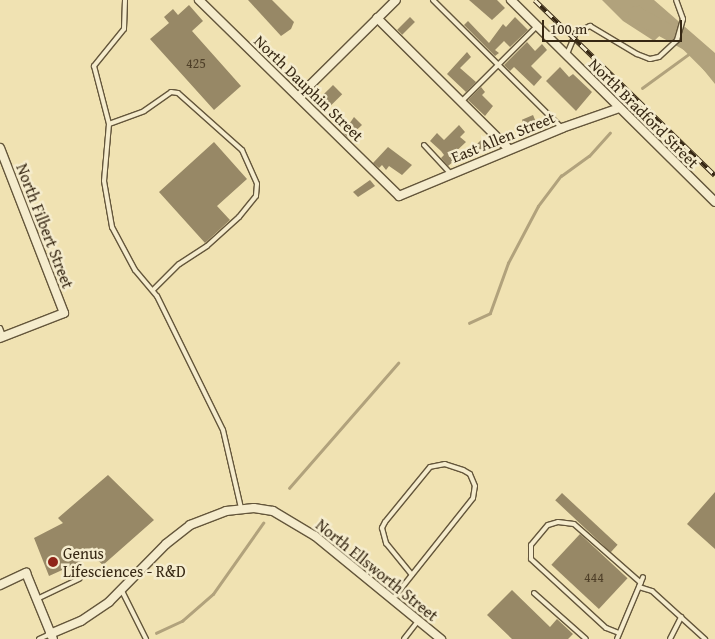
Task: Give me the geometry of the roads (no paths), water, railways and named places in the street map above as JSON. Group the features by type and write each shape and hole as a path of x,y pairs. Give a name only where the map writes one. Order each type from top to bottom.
{"street":[{"name":"North Dauphin Street","path":"199,0 399,196"},
{"path":"298,96 396,0"},
{"name":"North Bradford Street","path":"511,0 715,202"},
{"path":"378,18 509,149"},
{"name":"East Allen Street","path":"399,196 509,149 619,108"},
{"name":"North Filbert Street","path":"0,148 64,313 2,337"},
{"path":"0,585 26,572 52,636 82,621 122,591 177,534 211,516 241,508"},
{"name":"North Ellsworth Street","path":"241,508 273,511 296,524 441,639"}],"lane":[{"path":"125,0 124,29 94,66 109,124 104,181 112,227 135,270 153,290 224,430 241,508"},
{"path":"433,0 562,128"},
{"path":"567,56 576,32 590,26 650,59 665,54 677,40 683,19 676,0"},
{"path":"461,102 537,26"},
{"path":"109,124 144,111 171,92 178,93 242,150 257,184 256,196 239,217 207,246 179,264 153,290"},
{"path":"424,145 450,173"},
{"path":"0,328 2,337"},
{"path":"392,600 412,575 476,492 473,479 464,470 445,464 430,467 384,522 382,528 386,543 412,575"},
{"path":"619,633 606,628 531,559 531,546 548,525 558,522 574,524 640,585 652,591 705,639"},
{"path":"617,639 643,577"},
{"path":"37,599 79,579"},
{"path":"122,591 146,639"},
{"path":"534,593 586,639"},
{"path":"670,639 681,617"},
{"path":"404,639 418,621"},
{"path":"39,639 52,636"}],"waterway":[{"path":"623,0 636,14 688,43 715,70"},
{"path":"642,88 693,51"},
{"path":"469,323 490,313 508,263 538,206 561,176 589,156 610,133"},
{"path":"289,488 398,363"},
{"path":"156,633 182,621 213,594 263,523"}],"railway":[{"path":"535,0 715,175"}],"place":[{"name":"Genus Lifesciences - R&D","path":"53,562"}]}
